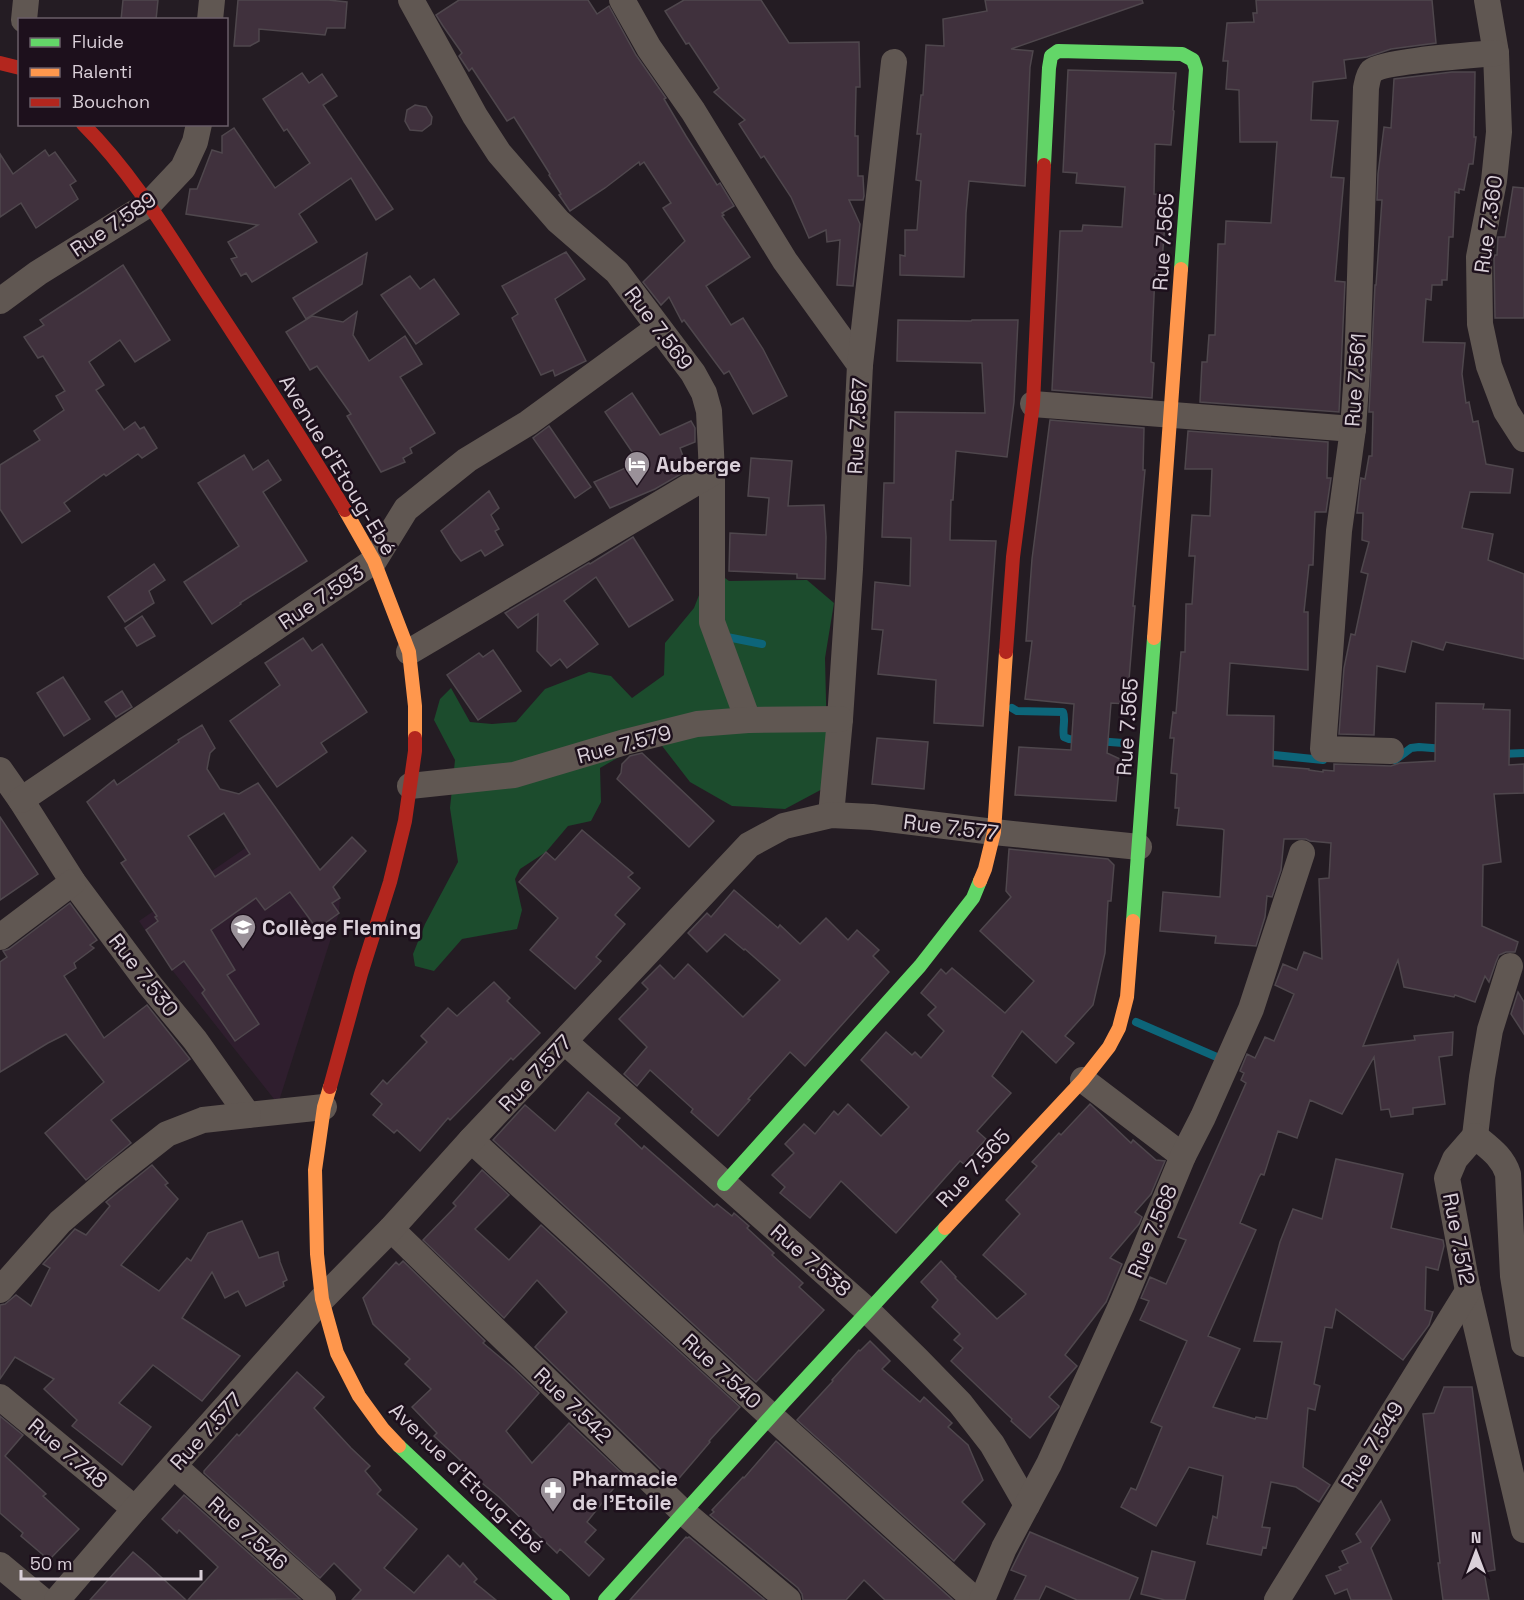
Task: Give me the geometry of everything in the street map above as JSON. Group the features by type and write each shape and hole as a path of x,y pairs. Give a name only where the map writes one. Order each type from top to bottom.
{"street":[{"path":"24,18 26,0"},
{"path":"210,18 212,0"},
{"name":"Rue 7.569","path":"411,0 475,116 499,153 558,221 617,272 693,373 704,393 709,411 712,473 712,622 748,720"},
{"name":"Rue 7.567","path":"622,0 649,48 693,111 785,261 860,365 850,569 831,815"},
{"name":"Rue 7.360","path":"1487,0 1496,53 1499,132 1494,181 1479,258 1480,324 1489,366 1506,411 1524,439"},
{"name":"Rue 7.565","path":"605,1600 771,1416 1083,1080 1109,1047 1119,1028 1127,997 1196,69 1193,60 1182,54 1058,51 1052,56 1033,404 1013,557 993,832 985,869 973,898 920,966 724,1184"},
{"name":"Rue 7.561","path":"1390,752 1323,749 1339,531 1353,429 1357,371 1366,88 1372,71 1390,64 1496,53"},
{"path":"860,365 894,62"},
{"path":"0,63 18,67"},
{"name":"Avenue d'Etoug-Ebé","path":"85,126 102,143 149,204 317,462 374,561 409,652 415,706 415,752 403,829 390,882 324,1107 315,1170 317,1254 322,1299 337,1353 359,1396 383,1429 563,1600"},
{"name":"Rue 7.589","path":"0,301 38,273 149,204 183,168 195,142 199,126"},
{"name":"Rue 7.593","path":"21,800 374,561 406,509 467,460 528,423 658,328"},
{"path":"1033,404 1353,429"},
{"path":"409,652 712,473"},
{"name":"Rue 7.579","path":"410,786 514,774 697,724 748,720 840,719"},
{"name":"Rue 7.530","path":"0,770 73,882 149,984 195,1040 248,1115"},
{"name":"Rue 7.577","path":"57,1600 322,1299 391,1229 471,1140 749,845 784,826 831,815 872,817 1139,847"},
{"name":"Rue 7.568","path":"982,1600 1004,1548 1049,1464 1122,1304 1183,1156 1251,1009 1302,853"},
{"path":"0,937 73,882"},
{"path":"1510,966 1490,1030 1475,1136 1504,1163 1508,1174 1513,1276 1524,1344"},
{"name":"Rue 7.538","path":"565,1042 868,1311 960,1403 992,1444 1027,1505"},
{"path":"1083,1080 1183,1156"},
{"path":"0,1290 60,1222 167,1134 203,1120 324,1107"},
{"name":"Rue 7.512","path":"1475,1136 1455,1159 1447,1178 1468,1291 1524,1530"},
{"name":"Rue 7.540","path":"471,1140 975,1600"},
{"name":"Rue 7.542","path":"391,1229 683,1512 788,1600"},
{"name":"Rue 7.549","path":"1285,1595 1468,1291"},
{"name":"Rue 7.748","path":"0,1397 135,1509"},
{"name":"Rue 7.546","path":"174,1466 323,1600"},
{"path":"0,1565 42,1600"}],"shaded area":[{"name":"Collège Fleming","path":"285,821 340,898 339,913 278,1104 172,970 139,921"}],"green space":[{"path":"710,567 729,581 807,580 834,603 825,658 828,786 785,809 732,806 690,782 649,729 638,731 619,757 600,768 601,802 591,821 568,826 546,852 520,869 515,879 522,910 517,929 462,939 434,971 415,966 413,954 425,924 458,862 450,808 455,760 434,720 440,699 451,688 470,722 492,724 516,722 545,689 589,672 611,676 632,698 664,675 665,643 694,608"}],"building":[{"path":"123,0 158,0 156,18 121,18"},
{"path":"238,0 347,2 345,28 327,28 325,35 259,29 259,41 250,46 234,46"},
{"path":"459,0 588,0 597,14 609,6 636,55 666,98 664,99 686,136 717,185 720,183 734,206 722,213 724,215 722,216 750,257 706,286 731,325 743,318 763,349 787,396 753,414 729,371 724,374 684,320 682,322 669,297 661,305 643,282 685,241 663,208 671,203 644,162 640,165 639,162 570,211 514,117 507,121 472,68 469,71 459,56 462,53 436,15"},
{"path":"684,0 761,0 789,43 859,42 860,87 856,87 855,136 858,136 858,176 863,176 864,196 863,200 849,200 860,224 853,286 837,285 840,240 827,242 826,230 809,238 791,197 764,156 761,158 739,124 745,120 714,92 719,88 665,11"},
{"path":"985,0 1142,0 1143,3 1011,49 1033,51 1030,67 1025,186 969,181 964,277 900,275 900,255 905,256 905,230 917,230 921,181 916,180 921,134 917,134 921,95 923,95 926,45 944,46 943,19 987,11"},
{"path":"1256,0 1432,0 1436,43 1391,49 1367,57 1344,60 1346,78 1313,82 1311,120 1338,121 1331,177 1344,178 1335,281 1345,282 1339,412 1200,402 1202,362 1207,362 1209,335 1215,335 1218,244 1225,244 1226,221 1271,223 1277,142 1240,142 1239,90 1226,89 1228,61 1223,61 1227,23 1254,22 1253,13 1257,13"},
{"path":"1068,70 1176,73 1171,145 1155,144 1154,194 1167,195 1161,275 1155,274 1151,362 1154,363 1152,398 1052,390 1060,231 1082,231 1083,225 1122,227 1125,187 1076,183 1077,173 1063,172"},
{"path":"1452,72 1475,72 1474,137 1476,137 1473,164 1469,164 1464,190 1459,189 1459,193 1455,192 1453,237 1449,237 1447,280 1442,280 1442,285 1432,285 1431,300 1426,299 1423,342 1465,343 1462,374 1466,403 1469,402 1473,422 1478,421 1486,464 1513,469 1510,493 1470,492 1462,528 1493,534 1488,560 1524,574 1524,659 1446,642 1443,650 1412,641 1405,672 1377,666 1374,735 1339,734 1344,668 1351,634 1355,635 1368,574 1361,572 1369,542 1362,540 1363,513 1357,513 1361,478 1365,479 1369,456 1372,456 1373,412 1369,412 1382,200 1377,200 1378,174 1384,127 1391,128 1394,79"},
{"path":"302,73 309,83 322,74 337,96 323,105 393,209 376,220 351,178 299,214 317,242 252,282 246,273 241,276 231,259 237,257 228,242 258,225 186,214 190,189 197,189 212,150 222,153 222,136 234,128 275,188 310,163 287,129 284,131 263,99"},
{"path":"415,105 426,107 432,117 431,124 422,131 410,130 405,121 407,110"},
{"path":"45,150 49,156 55,152 76,181 70,185 78,199 36,228 21,203 0,217 0,154 13,174"},
{"path":"1513,187 1524,188 1524,318 1495,318 1494,258 1497,255 1498,237 1505,237"},
{"path":"566,252 585,279 555,299 586,361 555,376 553,370 541,375 512,318 518,314 502,286"},
{"path":"367,253 362,284 306,319 293,298"},
{"path":"123,265 170,340 135,362 120,340 89,362 104,385 96,390 124,430 135,422 140,429 144,427 157,448 142,458 138,454 106,476 104,474 64,503 70,511 22,543 0,509 0,465 40,440 34,431 64,410 56,396 65,391 43,356 38,358 24,337 44,325 40,320"},
{"path":"410,276 420,289 434,279 459,314 416,344 381,295"},
{"path":"357,312 353,335 369,361 405,336 422,364 400,377 435,433 410,448 412,453 403,458 405,462 381,472 347,416 351,414 317,366 310,370 286,332 312,316 343,322"},
{"path":"898,320 1018,320 1014,402 1007,457 956,451 953,500 951,500 950,540 996,541 983,726 934,723 936,680 878,674 883,630 872,629 875,582 910,586 911,538 882,537 884,483 894,483 895,412 985,413 982,363 897,361"},
{"path":"632,393 660,435 691,421 695,428 695,442 680,448 688,470 655,489 610,508 594,482 639,462 605,412"},
{"path":"1050,420 1144,428 1143,470 1145,470 1127,704 1111,703 1107,753 1120,759 1116,801 1015,795 1019,747 1071,750 1074,704 1025,699 1032,641 1026,641 1032,559"},
{"path":"549,426 591,487 575,498 533,438"},
{"path":"1188,431 1328,442 1327,478 1331,478 1326,512 1315,512 1313,565 1309,565 1304,612 1308,612 1308,670 1230,663 1227,715 1274,716 1273,766 1323,772 1323,770 1334,771 1334,764 1391,766 1400,763 1435,761 1436,703 1484,704 1483,709 1510,710 1509,765 1524,764 1524,793 1494,794 1501,862 1483,865 1482,926 1518,942 1515,952 1499,955 1489,982 1485,976 1475,1002 1455,995 1454,997 1404,987 1398,960 1363,1046 1415,1040 1414,1036 1453,1032 1452,1055 1439,1057 1445,1104 1413,1108 1413,1114 1391,1117 1389,1109 1381,1110 1374,1057 1342,1114 1310,1100 1297,1138 1278,1131 1264,1175 1261,1174 1259,1177 1240,1223 1256,1230 1208,1336 1240,1349 1213,1407 1255,1419 1256,1417 1267,1419 1282,1342 1254,1341 1280,1242 1293,1209 1322,1219 1336,1159 1403,1174 1391,1228 1443,1240 1444,1246 1438,1270 1426,1267 1425,1310 1433,1312 1429,1325 1403,1360 1336,1309 1332,1328 1325,1327 1314,1384 1320,1386 1315,1410 1308,1408 1303,1467 1330,1485 1319,1502 1296,1487 1271,1482 1262,1527 1270,1528 1266,1548 1263,1547 1261,1555 1207,1544 1213,1516 1217,1518 1223,1476 1189,1467 1156,1526 1121,1507 1131,1488 1136,1490 1162,1427 1151,1422 1187,1341 1140,1320 1149,1301 1141,1298 1150,1277 1166,1284 1186,1240 1178,1237 1246,1083 1241,1080 1244,1073 1240,1071 1247,1054 1255,1058 1265,1037 1274,1041 1294,994 1275,985 1283,964 1297,970 1304,952 1322,959 1319,879 1329,878 1331,843 1306,839 1284,839 1281,870 1272,897 1267,896 1265,917 1256,946 1215,943 1216,936 1160,931 1163,892 1220,897 1224,830 1177,825 1179,808 1175,808 1177,774 1171,773 1174,738 1170,738 1173,712 1176,713 1181,652 1185,652 1186,604 1192,604 1195,556 1189,556 1192,515 1210,516 1212,469 1185,469"},
{"path":"244,455 253,470 268,460 281,480 263,492 307,561 240,603 212,624 184,582 239,546 198,483"},
{"path":"751,458 792,461 788,506 824,505 825,579 797,578 797,574 729,571 730,533 766,535 769,498 748,496"},
{"path":"489,491 499,508 491,515 499,529 495,531 503,545 485,556 481,550 461,561 441,531"},
{"path":"633,537 673,600 629,627 596,577 564,601 598,644 567,668 560,659 551,666 537,651 538,614 518,628 505,613"},
{"path":"154,564 165,580 149,591 154,603 125,622 108,597"},
{"path":"142,616 155,636 137,646 125,628"},
{"path":"303,638 312,651 322,644 367,712 321,743 327,752 277,787 230,721 280,685 265,663"},
{"path":"493,650 521,691 478,720 447,675 479,653 483,657"},
{"path":"63,677 90,719 64,736 37,693"},
{"path":"122,691 132,707 116,717 105,702"},
{"path":"202,725 215,748 210,753 207,769 220,789 239,794 258,783 320,870 352,837 366,851 333,887 340,898 332,903 339,913 317,929 290,892 265,910 256,898 211,930 235,970 227,975 259,1024 235,1041 202,993 205,990 184,961 172,970 146,930 158,921 155,917 157,916 121,863 126,860 87,802 114,780 117,785 179,742 178,740","holes":["224,813 250,854 215,877 188,836"]},
{"path":"877,738 928,742 924,789 872,784"},
{"path":"642,753 714,821 689,847 617,779 621,773 622,764 630,756"},
{"path":"0,817 38,874 0,900"},
{"path":"582,830 633,873 628,877 640,888 615,915 625,924 596,957 601,961 575,989 530,950 558,918 519,882 546,852 555,860"},
{"path":"1009,849 1108,859 1114,865 1111,901 1108,901 1105,953 1093,1005 1065,1036 1074,1043 1056,1063 1022,1031 992,1076 1011,1093 977,1131 986,1139 964,1164 960,1161 896,1233 841,1181 810,1218 780,1193 785,1187 772,1175 794,1153 785,1144 804,1124 815,1134 834,1111 838,1115 848,1104 881,1136 909,1107 861,1060 886,1032 912,1055 915,1052 921,1058 944,1031 928,1015 936,1007 921,993 941,969 946,974 952,968 1005,1013 1034,981 980,931 1011,897 1006,891"},
{"path":"734,890 778,928 780,925 800,944 826,918 848,940 857,930 879,950 873,956 889,972 805,1066 790,1052 718,1136 691,1112 693,1109 650,1070 637,1086 624,1074 647,1047 619,1019 648,989 642,983 660,965 674,979 688,964 743,1017 780,980 725,934 707,952 688,933 707,913 711,917"},
{"path":"70,903 97,940 90,945 94,948 74,963 76,968 64,976 104,1038 147,1005 190,1059 111,1120 131,1143 86,1180 45,1133 104,1082 66,1034 0,1072 0,962 7,957 3,951 9,949"},
{"path":"494,982 510,998 507,1001 540,1033 513,1060 511,1058 450,1120 448,1118 420,1151 397,1130 394,1133 373,1115 382,1104 371,1094 383,1080 387,1084 427,1042 421,1036 448,1008 457,1016"},
{"path":"1518,992 1524,1002 1524,1034 1511,1014"},
{"path":"588,1092 620,1118 615,1124 642,1149 644,1146 714,1207 717,1204 732,1216 734,1213 749,1226 747,1228 774,1253 772,1255 803,1283 799,1287 824,1310 756,1382 493,1140 525,1105 555,1131"},
{"path":"1090,1104 1131,1143 1133,1140 1156,1160 1165,1161 1151,1194 1135,1212 1142,1217 1139,1224 1110,1258 1122,1264 1106,1302 1065,1355 1077,1366 1049,1397 1059,1407 1030,1438 951,1361 963,1348 954,1340 960,1334 932,1307 938,1300 921,1282 941,1261 997,1319 1026,1294 983,1255 1020,1214 1006,1200 1037,1166 1032,1162"},
{"path":"152,1165 168,1183 165,1185 178,1199 121,1265 159,1291 187,1258 191,1261 208,1233 242,1221 259,1258 278,1252 287,1280 283,1282 284,1286 246,1306 238,1291 225,1298 212,1272 182,1318 240,1356 202,1401 153,1365 119,1403 151,1427 122,1465 72,1426 77,1420 44,1389 54,1379 15,1357 0,1379 0,1305 5,1304 16,1295 31,1306 50,1268 43,1264 75,1229 86,1235 110,1206 106,1202"},
{"path":"482,1170 509,1195 475,1229 509,1260 541,1225 740,1407 675,1483 535,1347 567,1312 537,1280 504,1318 423,1240 456,1206 453,1203"},
{"path":"403,1261 485,1341 483,1343 539,1393 506,1431 532,1463 569,1423 624,1475 587,1522 596,1530 585,1542 604,1559 589,1576 560,1549 557,1553 499,1497 471,1474 473,1472 434,1436 437,1433 412,1407 431,1389 405,1364 410,1359 373,1324 363,1298 396,1262 399,1265"},
{"path":"870,1341 890,1361 882,1369 920,1402 924,1397 952,1423 948,1427 968,1445 983,1480 962,1502 985,1524 954,1561 797,1420 859,1350"},
{"path":"297,1372 324,1397 314,1408 370,1466 365,1471 381,1490 377,1494 417,1529 384,1568 414,1593 448,1555 460,1567 463,1563 477,1579 474,1582 496,1600 352,1600 361,1590 334,1563 320,1578 204,1473 237,1434 239,1436"},
{"path":"1444,1387 1472,1387 1495,1570 1484,1572 1489,1600 1443,1600 1423,1414 1434,1413"},
{"path":"0,1416 23,1435 5,1456 79,1529 49,1560 21,1536 23,1533 0,1513"},
{"path":"776,1441 953,1600 885,1600 864,1580 846,1600 803,1600 798,1588 710,1515 714,1512 712,1510"},
{"path":"184,1495 300,1599 188,1600 218,1567 179,1530 177,1533 162,1519"},
{"path":"1381,1501 1390,1520 1371,1548 1392,1600 1351,1600 1347,1589 1335,1594 1326,1576 1341,1570 1339,1567 1348,1563 1342,1551 1361,1542 1356,1534"},
{"path":"1030,1532 1138,1578 1129,1600 1077,1600 1046,1586 1039,1600 1014,1600 1026,1576 1011,1570"},
{"path":"686,1537 689,1537 765,1600 630,1600"},
{"path":"1152,1551 1195,1562 1185,1600 1165,1600 1141,1594"},
{"path":"133,1552 147,1564 186,1600 90,1600"}],"waterway":[{"path":"722,636 762,644"},
{"path":"1012,708 1017,711 1063,712 1064,737 1079,740"},
{"path":"1097,741 1123,743"},
{"path":"1395,760 1411,748 1445,749"},
{"path":"1501,754 1524,753"},
{"path":"1264,754 1323,760"},
{"path":"1136,1022 1219,1058"}],"traffic: fast":[{"path":"1044,165 1049,68 1051,56 1058,51 1182,54 1193,60 1196,69 1181,269"},
{"path":"1133,921 1154,638"},
{"path":"724,1184 920,966 973,898 980,881"},
{"path":"605,1600 945,1228"},
{"path":"399,1446 563,1600"}],"traffic: slow":[{"path":"1154,638 1181,269"},
{"path":"345,510 374,561 409,652 415,706 415,738"},
{"path":"980,881 994,832 1006,652"},
{"path":"945,1228 1083,1080 1109,1047 1119,1028 1127,997 1133,921"},
{"path":"330,1087 324,1107 315,1170 317,1254 322,1299 337,1353 359,1396 383,1429 399,1446"}],"traffic: jam":[{"path":"0,63 18,68"},
{"path":"85,126 119,165 152,209 280,405 345,510"},
{"path":"1006,652 1013,557 1033,404 1044,165"},
{"path":"330,1087 361,974 390,882 405,821 415,738"}],"place":[{"name":"Auberge","path":"637,487"},
{"name":"Collège Fleming","path":"243,950"},
{"name":"Pharmacie de l'Etoile","path":"553,1513"}]}
